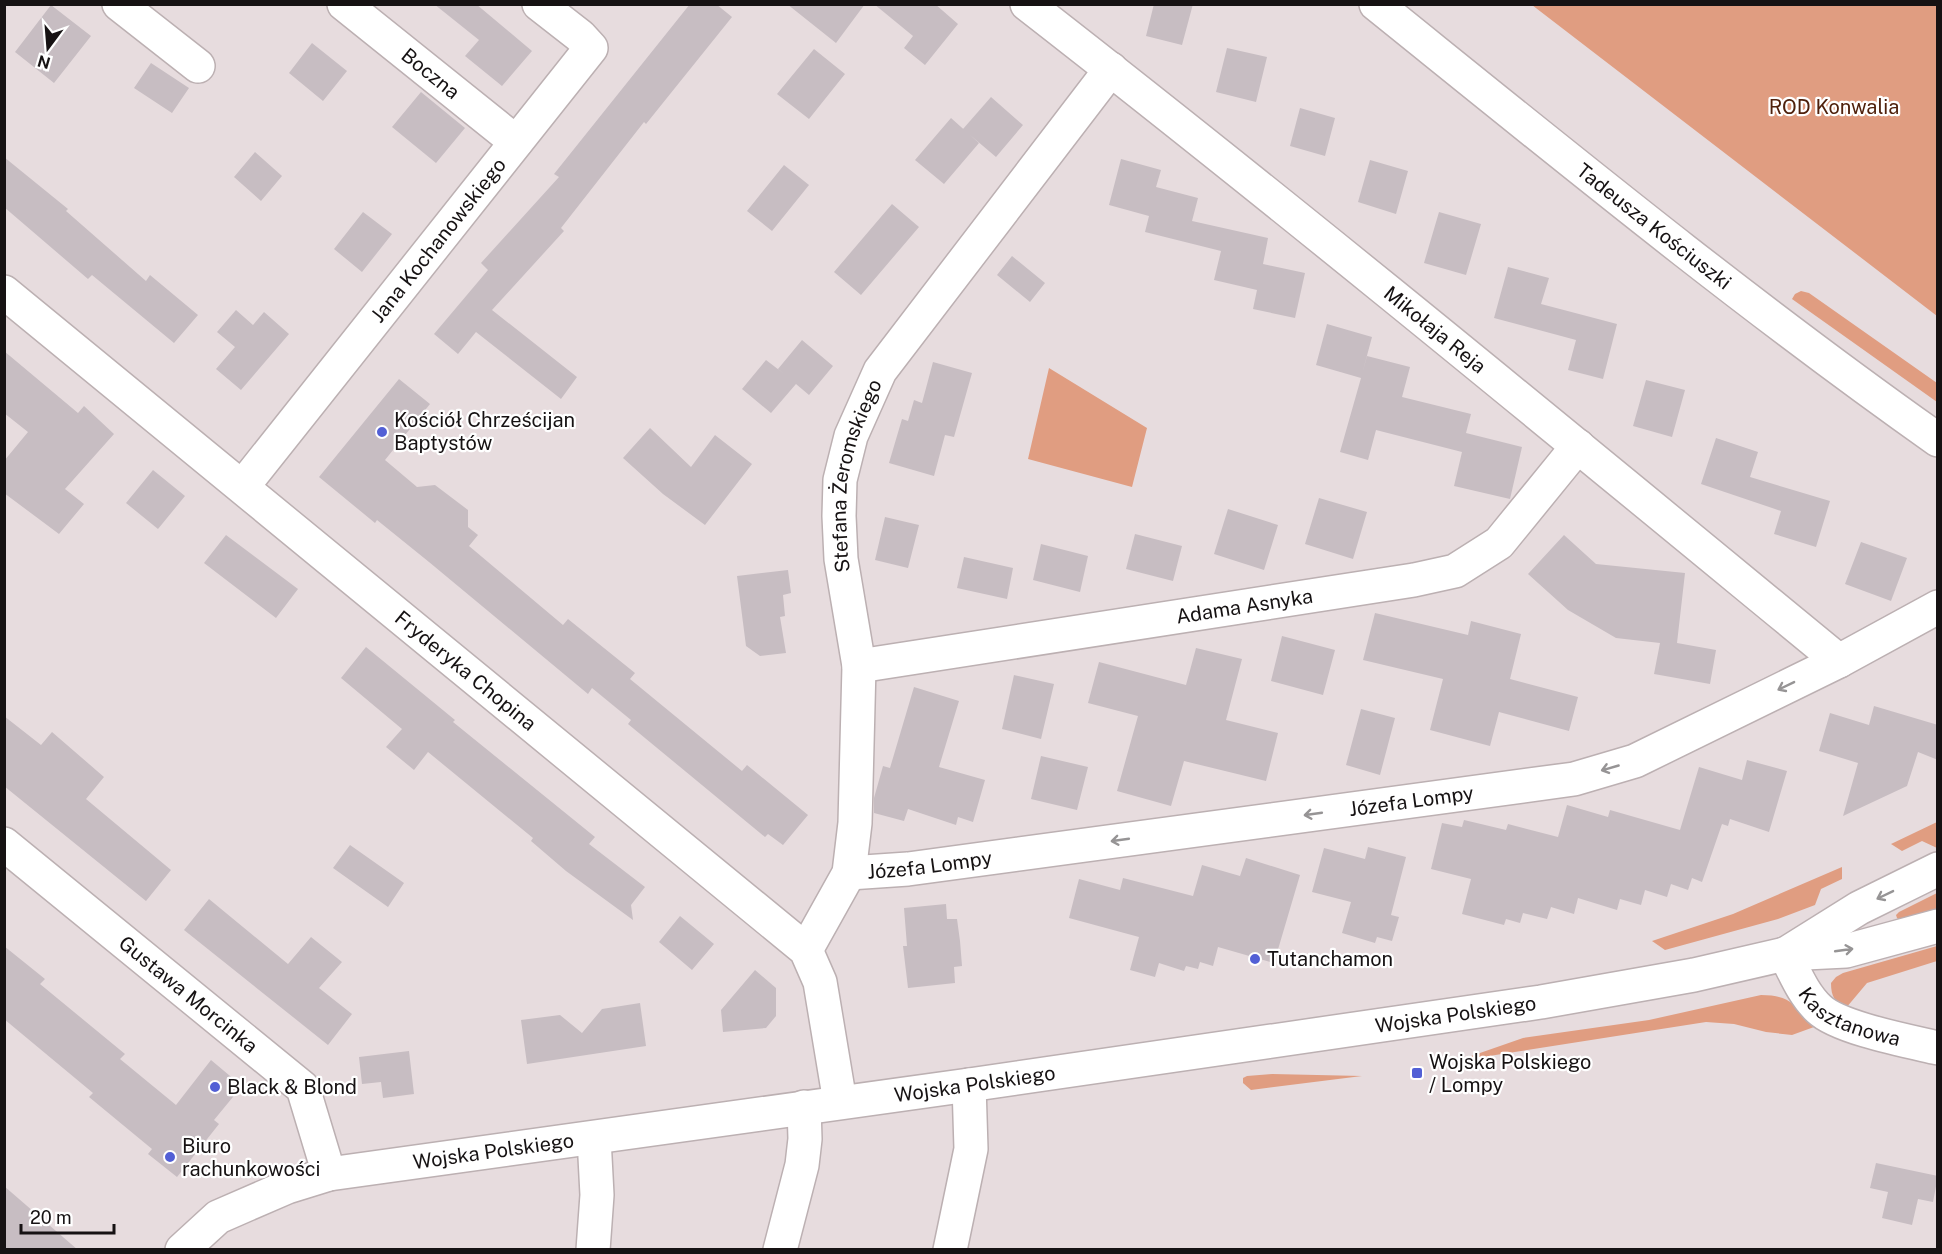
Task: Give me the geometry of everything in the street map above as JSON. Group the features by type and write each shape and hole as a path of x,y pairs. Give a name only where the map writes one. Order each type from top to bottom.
{"street":[{"path":"119,4 198,66"},
{"name":"Boczna","path":"344,4 516,142"},
{"name":"Jana Kochanowskiego","path":"243,486 591,48 580,36 539,4"},
{"name":"Mikołaja Reja","path":"1027,4 1111,69 1578,446 1839,661"},
{"name":"Tadeusza Kościuszki","path":"1376,4 1705,267 1861,386 1938,440"},
{"name":"Stefana Żeromskiego","path":"806,950 849,873 855,823 860,666 841,559 839,516 840,480 851,436 880,371 1111,69"},
{"name":"Fryderyka Chopina","path":"4,292 806,950 820,982 840,1102"},
{"name":"Adama Asnyka","path":"860,666 1414,580 1455,571 1499,543 1578,446"},
{"name":"Józefa Lompy","path":"849,873 919,868 1574,779 1635,761 1839,661 1938,607"},
{"name":"Gustawa Morcinka","path":"4,844 303,1088 329,1174"},
{"name":"Wojska Polskiego","path":"1785,954 1858,908 1938,869"},
{"name":"Wojska Polskiego","path":"182,1250 218,1217 287,1187 329,1174 969,1085 1541,1002 1694,975 1785,954 1846,951 1938,926"},
{"name":"Kasztanowa","path":"1785,954 1806,995 1821,1011 1841,1023 1938,1048"},
{"path":"950,1250 971,1149 969,1085"},
{"path":"780,1250 802,1165 805,1139 804,1107"},
{"path":"593,1250 597,1195 594,1138"}],"green space":[{"name":"ROD Konwalia","path":"1532,5 1937,5 1937,316"},
{"path":"1801,291 1809,293 1937,383 1937,402 1792,299"},
{"path":"1049,368 1147,428 1132,487 1028,459"},
{"path":"1937,822 1937,848 1922,841 1902,851 1891,844"},
{"path":"1842,867 1842,879 1821,889 1815,905 1778,919 1665,950 1652,941 1733,914"},
{"path":"1937,893 1937,909 1899,920 1897,918 1896,915 1899,912"},
{"path":"1937,946 1937,961 1867,983 1846,1008 1836,1001 1831,983 1843,973"},
{"path":"1761,995 1779,997 1792,1003 1814,1027 1792,1035 1766,1032 1734,1024 1706,1022 1457,1061 1523,1038 1649,1020"},
{"path":"1272,1074 1362,1076 1251,1090 1243,1083 1243,1078 1247,1076"}],"building":[{"path":"434,4 476,4 532,51 502,86 465,56 479,40"},
{"path":"690,4 716,4 732,17 646,124 644,122 561,228 564,231 492,310 577,377 561,399 476,332 458,354 434,334 488,270 481,263 559,177 554,174"},
{"path":"787,4 865,4 836,43"},
{"path":"874,4 935,4 958,24 925,65 904,48 913,36"},
{"path":"1154,4 1193,4 1182,45 1146,36"},
{"path":"51,5 91,36 54,83 15,52"},
{"path":"312,43 347,71 323,101 289,73"},
{"path":"1227,48 1267,57 1256,102 1216,92"},
{"path":"814,49 845,74 809,119 777,94"},
{"path":"151,63 189,88 172,113 134,88"},
{"path":"421,92 465,128 436,163 392,127"},
{"path":"991,97 1023,125 996,157 963,129"},
{"path":"1300,108 1335,118 1325,156 1290,146"},
{"path":"951,118 979,143 944,184 915,160"},
{"path":"255,152 282,176 261,201 234,177"},
{"path":"4,157 68,209 66,211 146,281 150,275 198,315 174,343 92,275 88,279 4,207"},
{"path":"1121,159 1161,170 1156,187 1198,198 1192,221 1268,238 1263,264 1305,273 1295,318 1253,309 1257,290 1214,280 1221,251 1145,232 1149,216 1109,205"},
{"path":"1370,160 1408,171 1396,214 1358,202"},
{"path":"784,165 809,185 772,231 747,211"},
{"path":"892,204 919,227 861,295 834,272"},
{"path":"363,212 392,234 362,272 334,249"},
{"path":"1439,212 1481,224 1466,275 1424,263"},
{"path":"1012,256 1045,283 1030,302 997,275"},
{"path":"1508,267 1549,278 1541,304 1617,324 1603,379 1568,370 1576,340 1494,318"},
{"path":"236,310 253,325 264,312 289,334 241,390 216,369 235,347 217,332"},
{"path":"1327,324 1372,337 1362,374 1367,356 1410,367 1402,397 1471,414 1466,433 1522,447 1510,499 1454,486 1462,452 1376,430 1368,460 1340,452 1361,378 1316,365"},
{"path":"802,340 833,366 809,395 796,384 771,413 742,389 766,360 783,373 778,369"},
{"path":"4,351 78,413 84,406 114,434 65,489 84,504 59,534 4,493 4,461 28,432 4,413"},
{"path":"933,362 972,373 954,437 945,435 934,476 889,463 902,419 908,421 914,400 922,403"},
{"path":"399,379 430,404 385,460 417,487 435,485 468,510 468,527 478,535 469,546 563,625 568,619 635,673 630,679 742,771 747,765 808,815 783,845 768,834 765,837 628,724 631,720 592,688 588,694 377,520 375,523 319,477"},
{"path":"1646,380 1685,390 1672,437 1633,426"},
{"path":"650,428 691,467 715,435 752,464 705,525 663,494 623,458"},
{"path":"1716,438 1758,452 1750,477 1830,501 1816,547 1774,534 1781,511 1701,484"},
{"path":"153,470 185,496 158,529 126,503"},
{"path":"1319,498 1367,512 1353,559 1305,544"},
{"path":"1228,509 1278,525 1264,570 1214,554"},
{"path":"885,517 919,525 908,568 875,560"},
{"path":"1135,534 1182,546 1173,581 1126,569"},
{"path":"226,535 298,589 276,618 204,563"},
{"path":"1564,535 1596,564 1685,573 1677,643 1716,650 1710,684 1654,674 1660,643 1616,638 1568,610 1528,574"},
{"path":"1861,542 1907,558 1891,601 1845,584"},
{"path":"1041,544 1088,556 1080,592 1033,580"},
{"path":"964,557 1013,568 1007,599 957,588"},
{"path":"788,570 791,593 783,595 785,616 780,617 786,653 760,656 746,646 737,576"},
{"path":"1375,613 1468,635 1471,621 1521,634 1510,679 1578,697 1569,731 1499,712 1490,746 1430,730 1443,679 1363,660"},
{"path":"1282,636 1335,650 1323,695 1271,681"},
{"path":"366,647 455,720 453,722 595,837 589,844 645,887 631,905 633,920 566,871 531,841 533,838 428,752 414,770 386,747 402,729 341,678"},
{"path":"1196,648 1242,659 1226,720 1278,733 1266,781 1184,761 1171,806 1117,791 1138,716 1088,703 1099,662 1186,685"},
{"path":"1014,675 1054,684 1041,739 1002,729"},
{"path":"914,687 959,701 939,767 985,780 973,822 958,817 956,825 908,809 904,821 874,813 874,798 883,766 890,768"},
{"path":"1874,706 1938,725 1938,760 1918,752 1907,786 1843,816 1858,763 1819,751 1830,713 1869,725"},
{"path":"1361,709 1395,718 1380,775 1346,765"},
{"path":"4,716 41,745 52,732 104,777 86,799 171,870 146,901 4,786"},
{"path":"1041,756 1088,767 1077,810 1031,799"},
{"path":"1747,760 1787,771 1769,832 1730,819 1728,826 1722,824 1702,882 1692,878 1688,890 1671,884 1667,897 1645,890 1641,905 1620,899 1617,910 1578,898 1574,914 1551,907 1547,919 1523,913 1520,923 1506,919 1504,925 1462,914 1471,879 1431,869 1442,823 1462,827 1464,820 1506,830 1508,824 1558,837 1567,805 1608,817 1610,810 1680,830 1699,767 1742,780"},
{"path":"350,845 404,883 388,907 333,868"},
{"path":"1368,847 1406,857 1391,915 1399,917 1392,941 1377,937 1375,943 1342,933 1351,902 1312,892 1324,848 1365,859"},
{"path":"1246,858 1300,875 1274,963 1218,947 1213,966 1200,962 1198,969 1186,966 1184,971 1159,963 1155,977 1130,970 1139,937 1069,918 1079,879 1120,890 1123,878 1193,896 1202,865 1240,876"},
{"path":"209,899 288,964 311,937 342,962 319,988 352,1014 328,1045 184,930"},
{"path":"946,904 947,919 957,919 960,941 962,966 954,967 955,983 908,988 903,946 907,946 904,908"},
{"path":"680,916 714,944 692,970 659,942"},
{"path":"4,946 45,979 40,984 125,1054 120,1059 176,1105 211,1060 242,1086 214,1120 219,1124 177,1177 148,1154 152,1149 89,1097 93,1093 4,1019"},
{"path":"755,970 776,988 776,1016 766,1028 723,1032 721,1010"},
{"path":"640,1003 646,1046 527,1064 521,1020 560,1015 582,1033 602,1009"},
{"path":"409,1051 414,1094 383,1098 381,1082 362,1084 359,1057"},
{"path":"1876,1163 1938,1176 1933,1202 1918,1199 1912,1225 1882,1218 1888,1192 1870,1188"},
{"path":"4,1186 78,1250 4,1250"}],"place":[{"name":"Kościół Chrześcijan Baptystów","path":"382,432"},
{"name":"Tutanchamon","path":"1255,959"},
{"name":"Wojska Polskiego / Lompy","path":"1417,1073"},
{"name":"Black & Blond","path":"215,1087"},
{"name":"Biuro rachunkowości","path":"170,1157"}]}
